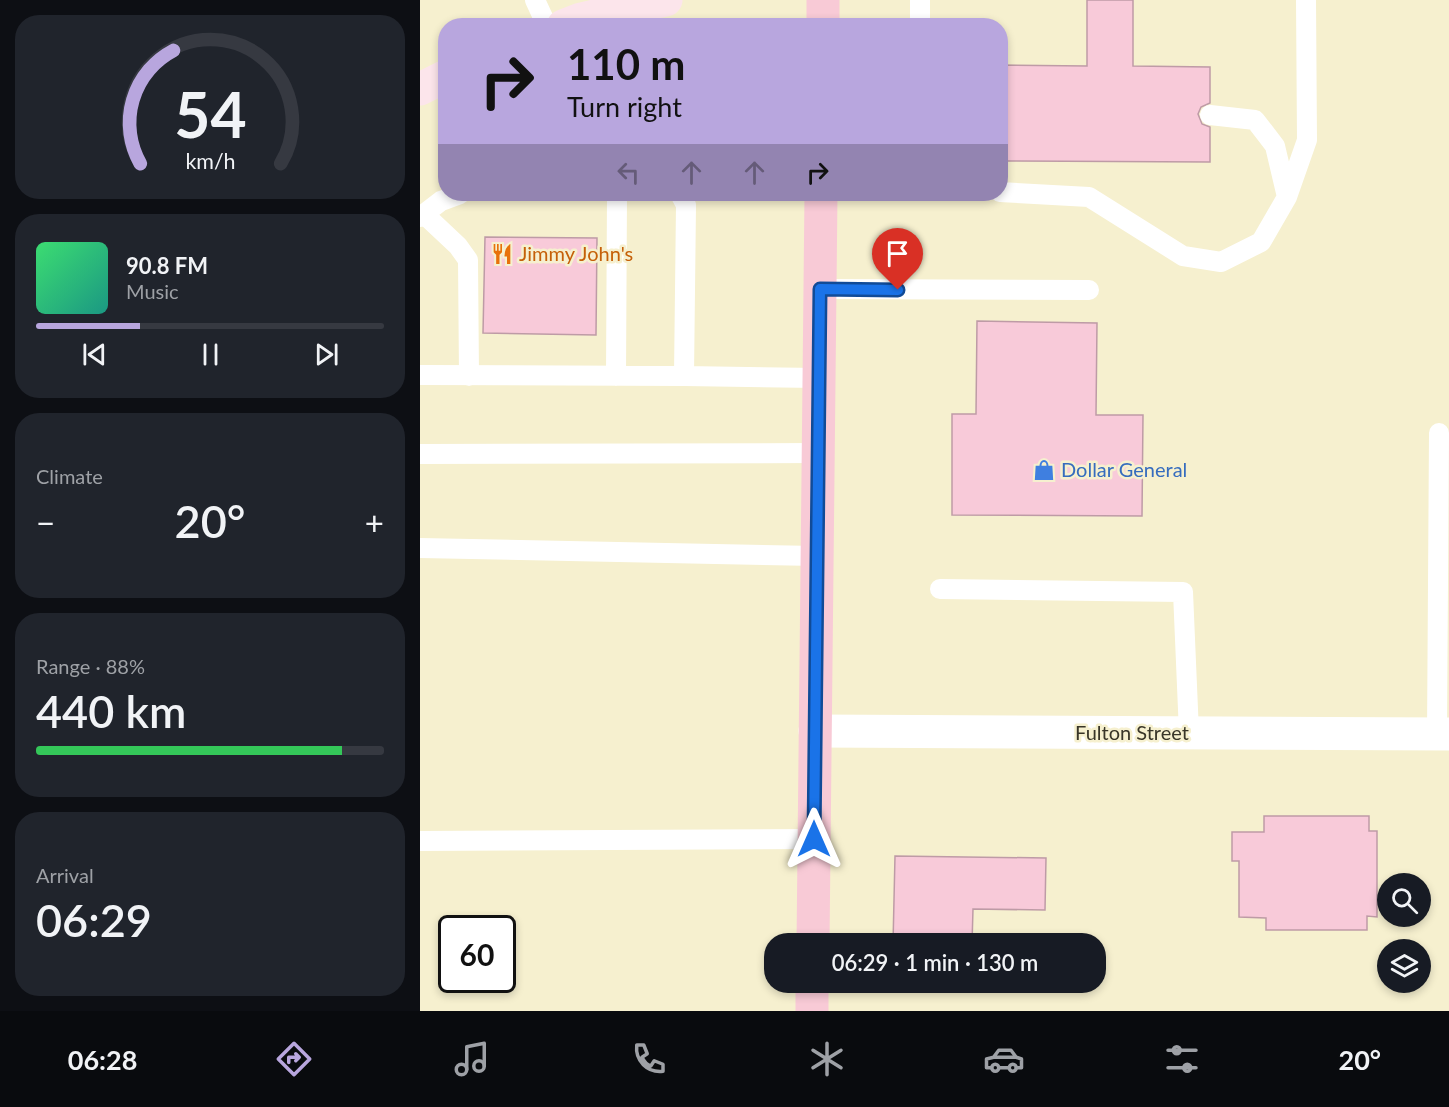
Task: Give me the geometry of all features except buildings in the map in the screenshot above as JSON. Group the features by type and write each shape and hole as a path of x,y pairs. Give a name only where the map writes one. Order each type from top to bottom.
{"main road":[{"path":"585,18 666,0"},
{"path":"823,0 823,18"},
{"path":"420,89 438,80"},
{"path":"813,933 821,201"},
{"path":"812,993 812,1011"}],"street":[{"name":"Fulton Street","path":"814,731 1443,734"}],"lane":[{"path":"535,0 543,18"},
{"path":"920,0 920,18"},
{"path":"1008,192 1089,197 1184,256 1221,262 1261,242 1287,197 1307,140 1306,0"},
{"path":"1210,115 1255,120 1275,146 1287,197"},
{"path":"441,201 422,215 458,246 468,260 469,376"},
{"path":"616,376 617,201"},
{"path":"684,201 686,205 684,376"},
{"path":"820,289 1089,290"},
{"path":"420,375 819,378"},
{"path":"1439,433 1443,734"},
{"path":"420,454 818,453"},
{"path":"420,548 817,556"},
{"path":"940,590 1183,592 1189,734"},
{"path":"420,841 814,839"}],"place":[{"name":"Jimmy John's","path":"502,254"},
{"name":"Dollar General","path":"1044,470"}],"route":[{"path":"814,839 820,289 898,290"}]}
